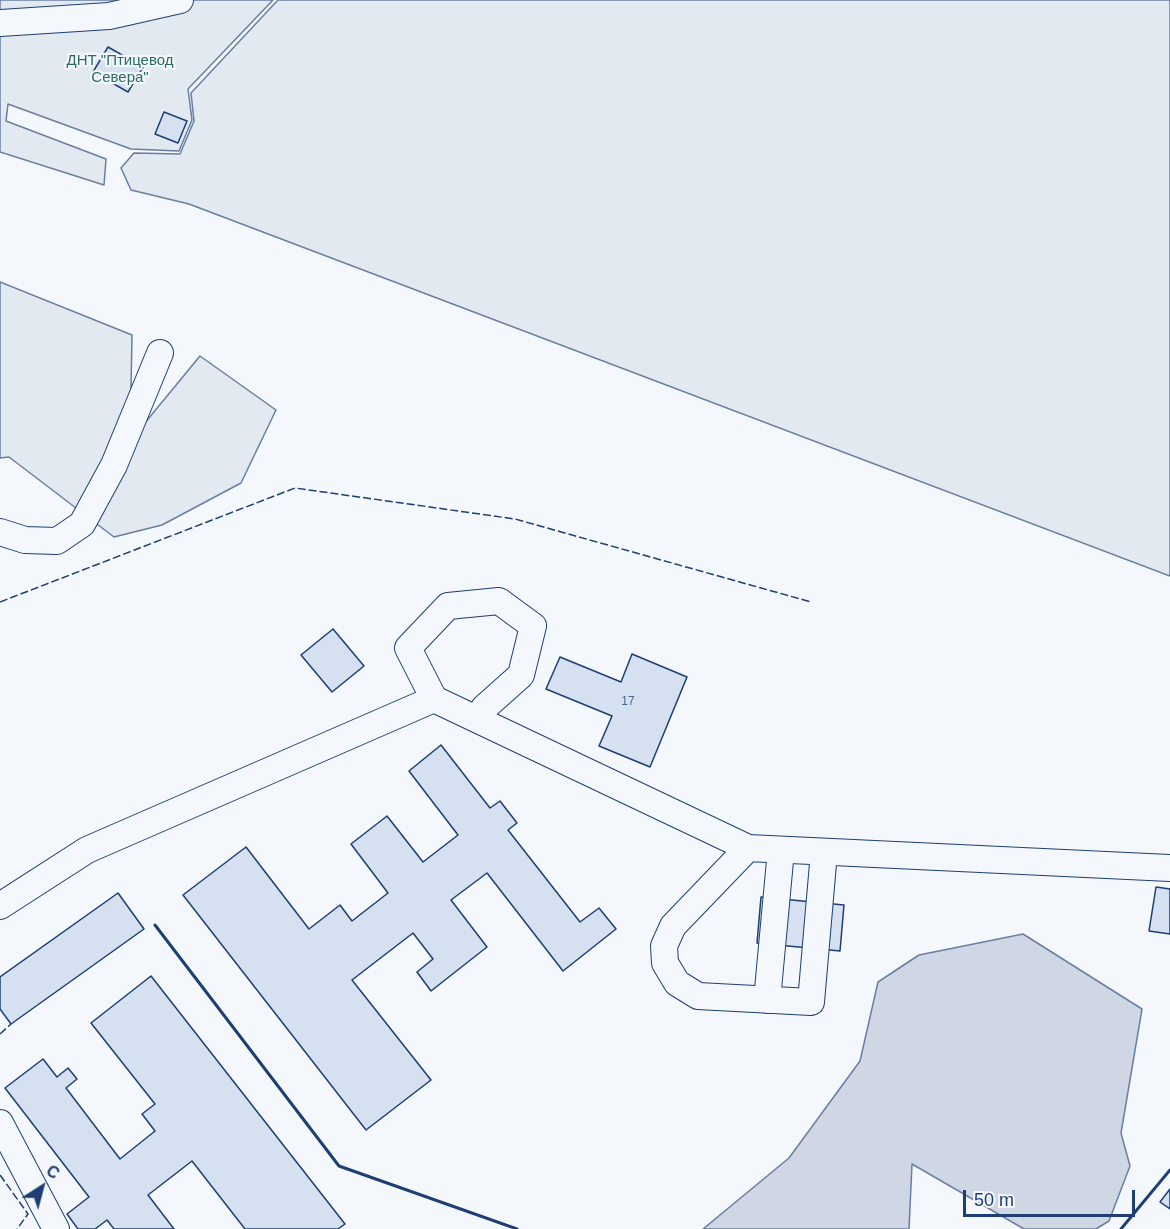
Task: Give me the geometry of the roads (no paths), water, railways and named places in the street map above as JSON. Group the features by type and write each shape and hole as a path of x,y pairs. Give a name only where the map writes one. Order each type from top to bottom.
{"street":[{"path":"0,22 109,16 180,0"},
{"path":"0,532 25,540 57,541 82,524 114,465 160,354"},
{"path":"479,720 484,708 521,675 533,626 499,601 448,606 408,648 434,699 748,848 1170,868"},
{"path":"0,906 87,850 434,699"},
{"path":"748,848 674,926 664,946 665,963 678,983 698,996 811,1002 824,852"},
{"path":"767,1000 781,850"},
{"path":"0,1123 56,1229"}],"park label":[{"name":"ДНТ \"Птицевод Севера\"","path":"120,70"}]}
